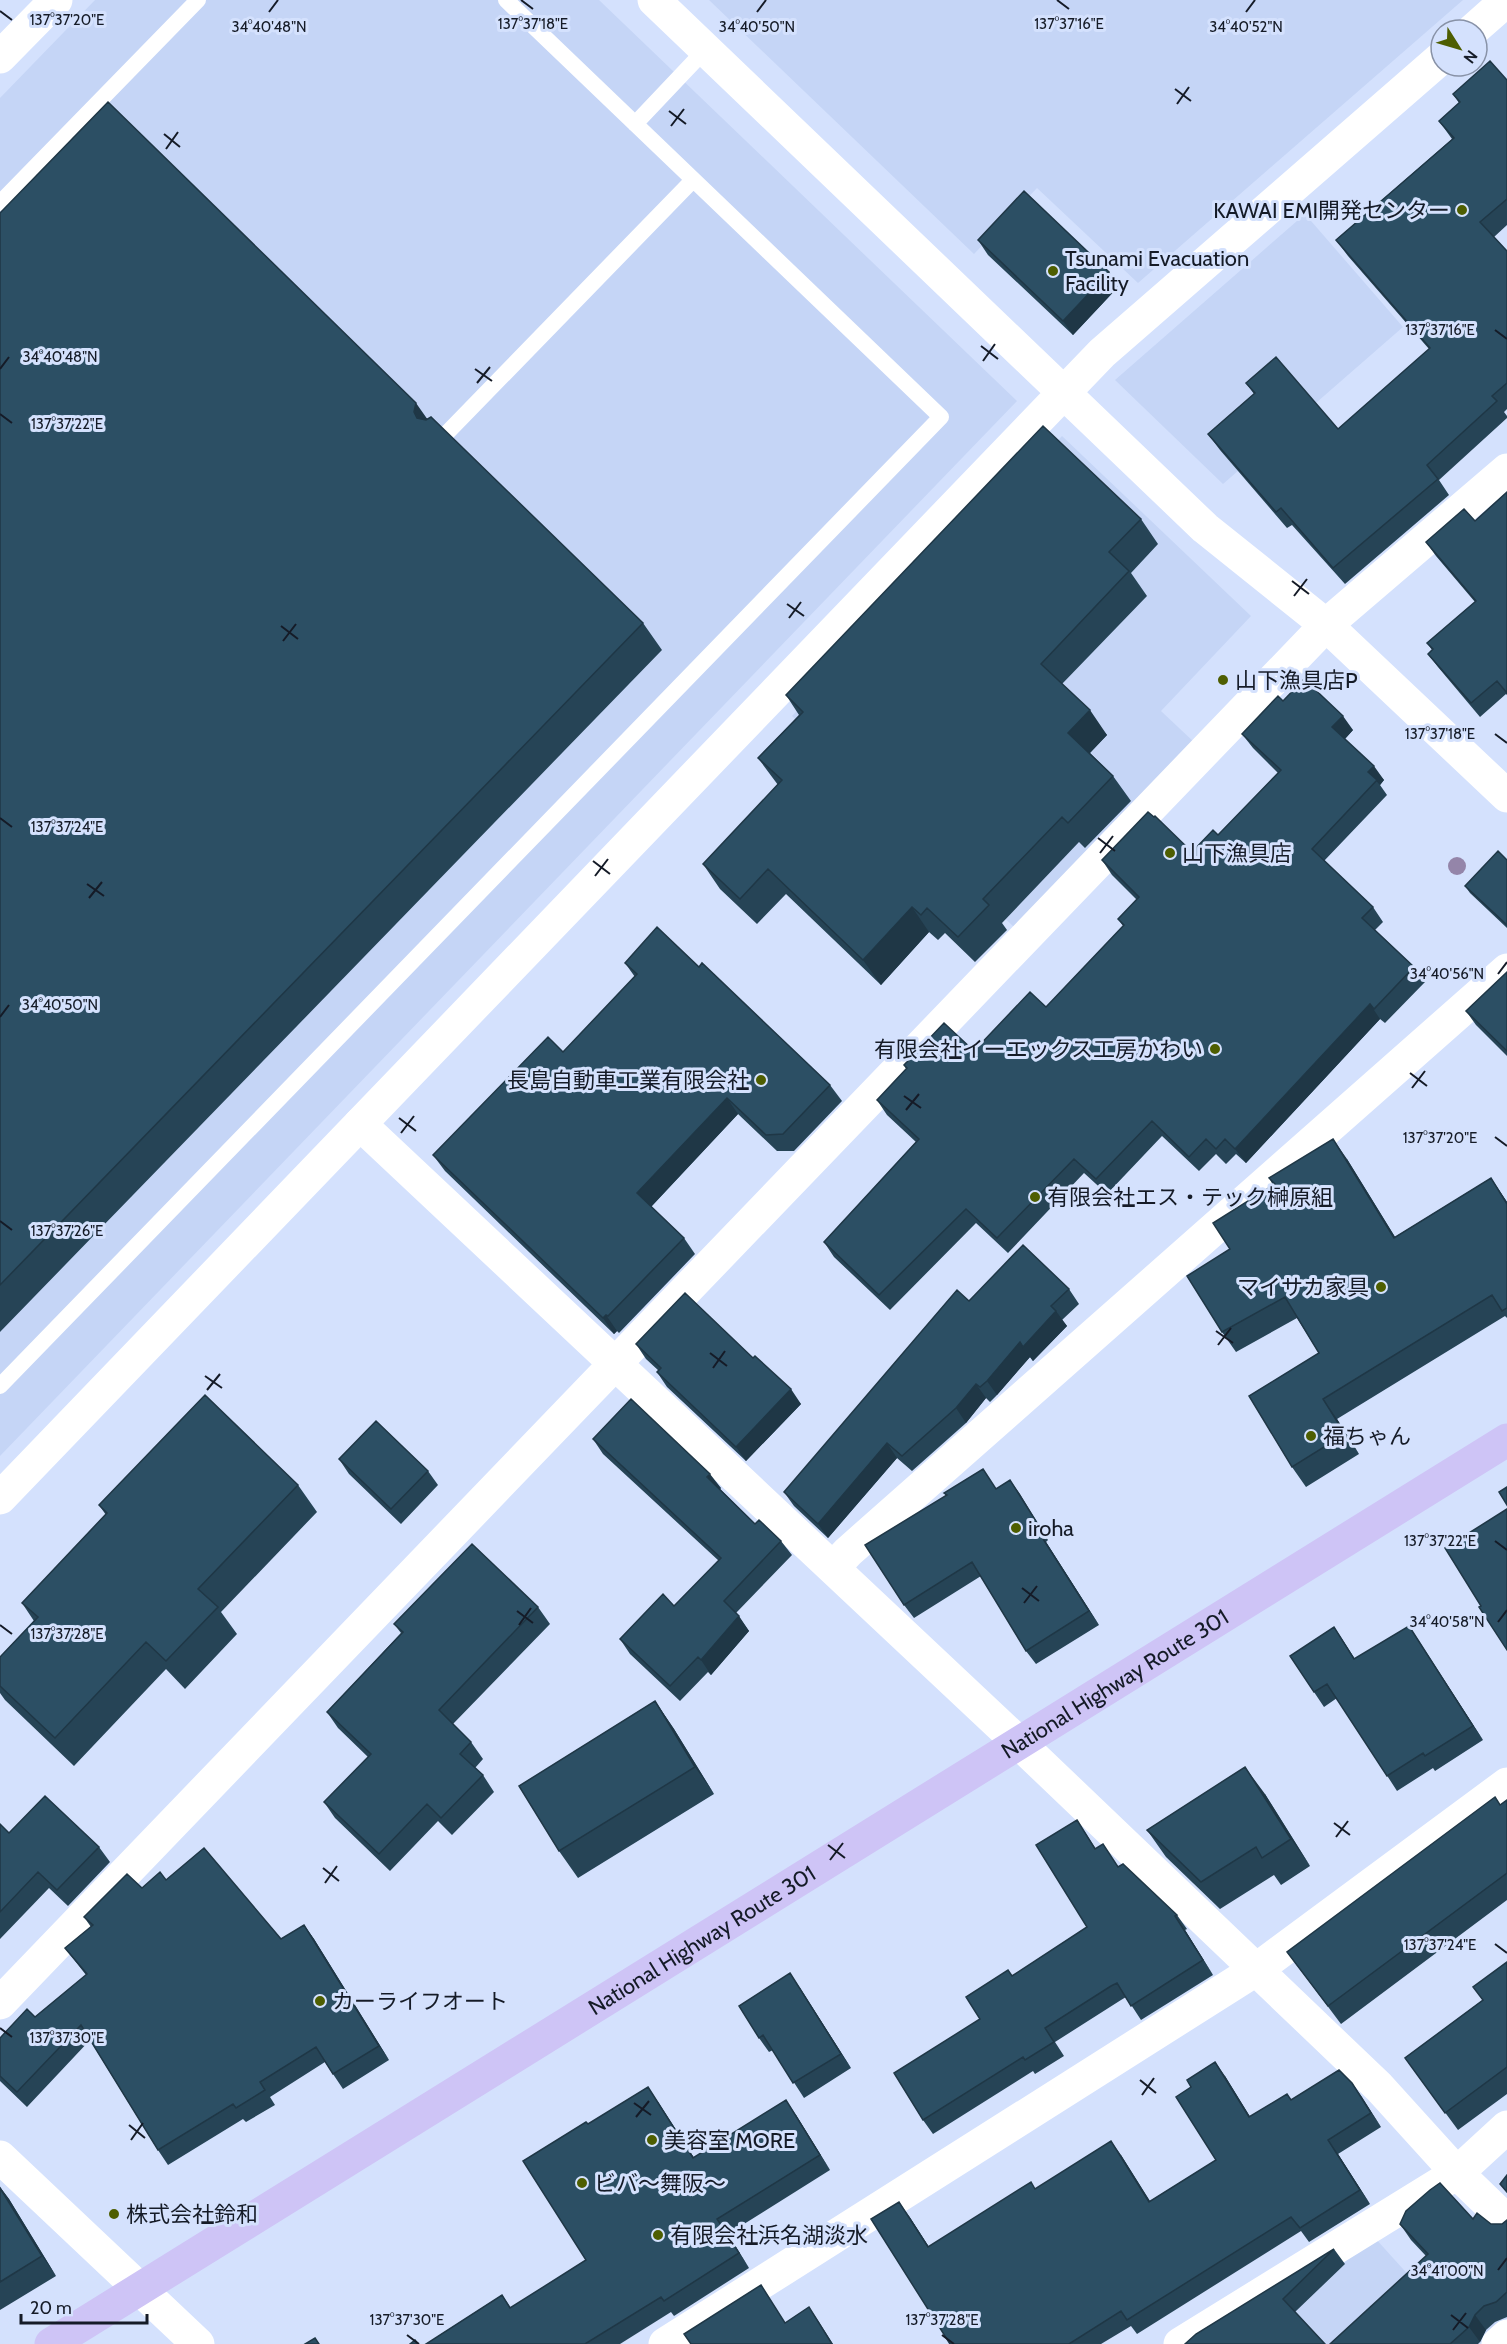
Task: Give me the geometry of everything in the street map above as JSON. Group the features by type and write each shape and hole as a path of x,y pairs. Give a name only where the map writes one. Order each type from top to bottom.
{"highway":[{"name":"National Highway Route 301","path":"51,2344 1507,1440"}],"street":[{"path":"0,57 56,0"},
{"path":"654,0 1205,528 1326,625 1507,796"},
{"path":"1487,18 1507,0"},
{"path":"0,1497 1107,348 1429,67"},
{"path":"0,2003 1326,625 1507,470"},
{"path":"833,1568 866,1536 1507,970"},
{"path":"360,1124 1257,1969 1379,2086 1457,2173 1507,2221"},
{"path":"666,2344 1257,1969 1507,1784"},
{"path":"1180,2344 1457,2173 1507,2127"},
{"path":"0,2157 198,2344"},
{"path":"1498,2344 1507,2336"}],"lane":[{"path":"0,203 198,0"},
{"path":"0,1386 941,417 506,0"},
{"path":"635,124 706,49"},
{"path":"443,437 693,180"}],"shaded area":[{"path":"95,0 599,0 1017,401 0,1456 0,98"},
{"path":"709,0 1463,0 1442,18 1429,18 1429,30 1138,283 1037,188 974,254"},
{"path":"1305,214 1403,327 1223,484 1115,380"},
{"path":"1062,436 1251,616 1161,711 1195,743 1016,929 792,716"},
{"path":"1375,2238 1422,2290 1507,2239 1507,2319 1479,2344 1325,2344 1281,2296"}],"building":[{"path":"1489,62 1507,80 1507,199 1480,222 1507,251 1507,383 1492,396 1497,401 1427,465 1438,479 1333,568 1281,508 1276,512 1208,434 1255,393 1246,383 1276,357 1338,429 1430,348 1336,240 1454,138 1439,121 1460,102 1453,94 1471,78 1489,78"},
{"path":"108,102 416,403 414,412 417,418 426,420 431,417 643,623 0,1285 0,213"},
{"name":"Tsunami Evacuation Facility","path":"1024,191 1109,272 1063,321 978,240"},
{"path":"1043,426 1141,519 1109,552 1129,571 1041,664 1090,710 1068,733 1113,776 1068,823 1062,817 983,899 989,905 958,937 927,908 921,915 912,907 863,960 768,869 740,899 703,864 782,780 758,758 803,712 786,695"},
{"path":"1507,492 1507,693 1497,681 1471,703 1428,654 1433,649 1427,643 1476,601 1426,542 1464,509 1475,521"},
{"path":"1304,679 1343,716 1332,727 1374,766 1368,772 1377,780 1312,849 1373,907 1362,918 1414,967 1374,1009 1370,1004 1235,1149 1225,1139 1216,1149 1206,1139 1189,1157 1152,1121 1096,1179 1074,1159 997,1238 966,1209 879,1295 824,1242 919,1139 877,1100 907,1068 904,1065 944,1023 974,1051 1030,992 1046,1007 1124,925 1118,919 1139,897 1102,860 1148,812 1192,852 1213,830 1218,835 1281,770 1242,734 1278,696 1283,701"},
{"path":"1498,851 1507,860 1507,925 1465,886"},
{"path":"657,927 699,967 702,963 830,1085 783,1134 766,1135 727,1098 637,1193 684,1238 608,1316 603,1318 433,1155 548,1037 563,1052 637,974 625,963"},
{"path":"1507,972 1507,1051 1466,1011"},
{"name":"マイサカ家具","path":"1333,1139 1394,1238 1491,1178 1507,1204 1507,1308 1502,1311 1492,1295 1323,1399 1345,1434 1292,1467 1249,1396 1319,1353 1285,1297 1222,1332 1187,1276 1230,1249 1213,1223 1275,1184 1269,1178"},
{"path":"1023,1245 1069,1289 1051,1306 1056,1311 1023,1347 1020,1342 987,1381 980,1387 976,1384 956,1408 902,1456 887,1443 818,1524 784,1492 957,1290 969,1301"},
{"path":"685,1293 753,1358 755,1356 791,1389 736,1447 657,1372 661,1368 636,1344"},
{"path":"205,1395 298,1485 198,1589 218,1607 166,1661 146,1642 55,1738 0,1686 0,1657 38,1617 22,1603 107,1513 99,1505"},
{"path":"631,1399 710,1474 707,1477 755,1524 759,1520 781,1541 724,1601 739,1616 701,1660 698,1657 670,1686 620,1639 663,1594 674,1606 721,1558 593,1439"},
{"path":"376,1421 428,1471 391,1509 339,1459"},
{"path":"983,1469 996,1489 1010,1480 1039,1526 1036,1528 1089,1611 1026,1651 972,1562 904,1605 865,1545 947,1495 944,1493"},
{"path":"1507,1487 1507,1505 1499,1492"},
{"path":"1507,1509 1507,1650 1445,1548"},
{"path":"472,1544 538,1607 439,1710 471,1742 460,1754 483,1775 441,1818 427,1804 379,1854 324,1802 371,1754 327,1712 403,1632 394,1624"},
{"path":"1409,1626 1473,1726 1425,1756 1423,1753 1387,1776 1327,1684 1314,1692 1290,1656 1334,1627 1354,1659"},
{"path":"655,1701 695,1767 559,1851 519,1786"},
{"path":"1245,1767 1291,1839 1262,1858 1256,1847 1201,1882 1147,1830"},
{"path":"45,1796 99,1847 57,1890 38,1872 0,1912 0,1824 9,1833"},
{"path":"1495,1797 1500,1805 1507,1800 1507,1873 1328,2006 1287,1952"},
{"path":"1077,1820 1095,1849 1103,1844 1118,1867 1123,1864 1177,1915 1175,1916 1203,1960 1131,2006 1117,1983 1111,1986 1045,2028 1054,2042 1025,2060 1023,2057 923,2120 894,2073 980,2019 966,1997 1008,1970 1012,1976 1087,1927 1036,1845"},
{"path":"204,1848 281,1939 304,1925 379,2046 333,2074 316,2047 260,2082 265,2090 236,2108 233,2104 158,2150 81,2025 17,2092 0,2076 0,2038 27,2009 35,2017 87,1974 65,1948 93,1925 84,1917 127,1874 142,1888 160,1872 166,1880"},
{"path":"1507,1962 1507,2067 1445,2113 1405,2058 1483,2000 1473,1987"},
{"path":"790,1973 841,2054 793,2083 763,2035 759,2038 739,2006"},
{"path":"1215,2062 1249,2117 1287,2094 1291,2100 1339,2070 1352,2083 1371,2113 1328,2140 1360,2190 1300,2228 1291,2217 1127,2320 1121,2311 1069,2344 950,2344 871,2219 899,2202 928,2247 1031,2182 1035,2189 1111,2141 1149,2202 1216,2160 1176,2097 1191,2087 1187,2080"},
{"path":"648,2087 693,2158 786,2100 820,2155 717,2219 739,2253 664,2301 661,2297 585,2344 426,2344 502,2295 510,2308 586,2260 523,2161"},
{"path":"1507,2175 1507,2192 1500,2184"},
{"path":"1440,2183 1473,2219 1477,2213 1491,2224 1502,2224 1507,2220 1507,2292 1496,2302 1484,2306 1475,2315 1469,2327 1450,2344 1330,2344 1428,2254 1400,2224 1406,2211"},
{"path":"0,2188 42,2256 0,2282"},
{"path":"1334,2249 1283,2299 1325,2344 1185,2344 1196,2334"},
{"path":"761,2285 785,2323 809,2307 832,2344 691,2344 684,2334"},
{"path":"315,2338 319,2344 305,2344"}],"place":[{"name":"KAWAI EMI開発センター","path":"1462,210"},
{"name":"Tsunami Evacuation Facility","path":"1053,271"},
{"name":"山下漁具店P","path":"1223,680"},
{"name":"山下漁具店","path":"1170,853"},
{"name":"有限会社イーエックス工房かわい","path":"1215,1049"},
{"name":"長島自動車工業有限会社","path":"761,1080"},
{"name":"有限会社エス・テック榊原組","path":"1035,1197"},
{"name":"マイサカ家具","path":"1381,1287"},
{"name":"福ちゃん","path":"1311,1436"},
{"name":"iroha","path":"1016,1528"},
{"name":"カーライフオート","path":"320,2001"},
{"name":"美容室 MORE","path":"652,2140"},
{"name":"ビバ～舞阪～","path":"582,2183"},
{"name":"株式会社鈴和","path":"114,2214"},
{"name":"有限会社浜名湖淡水","path":"658,2235"}]}
